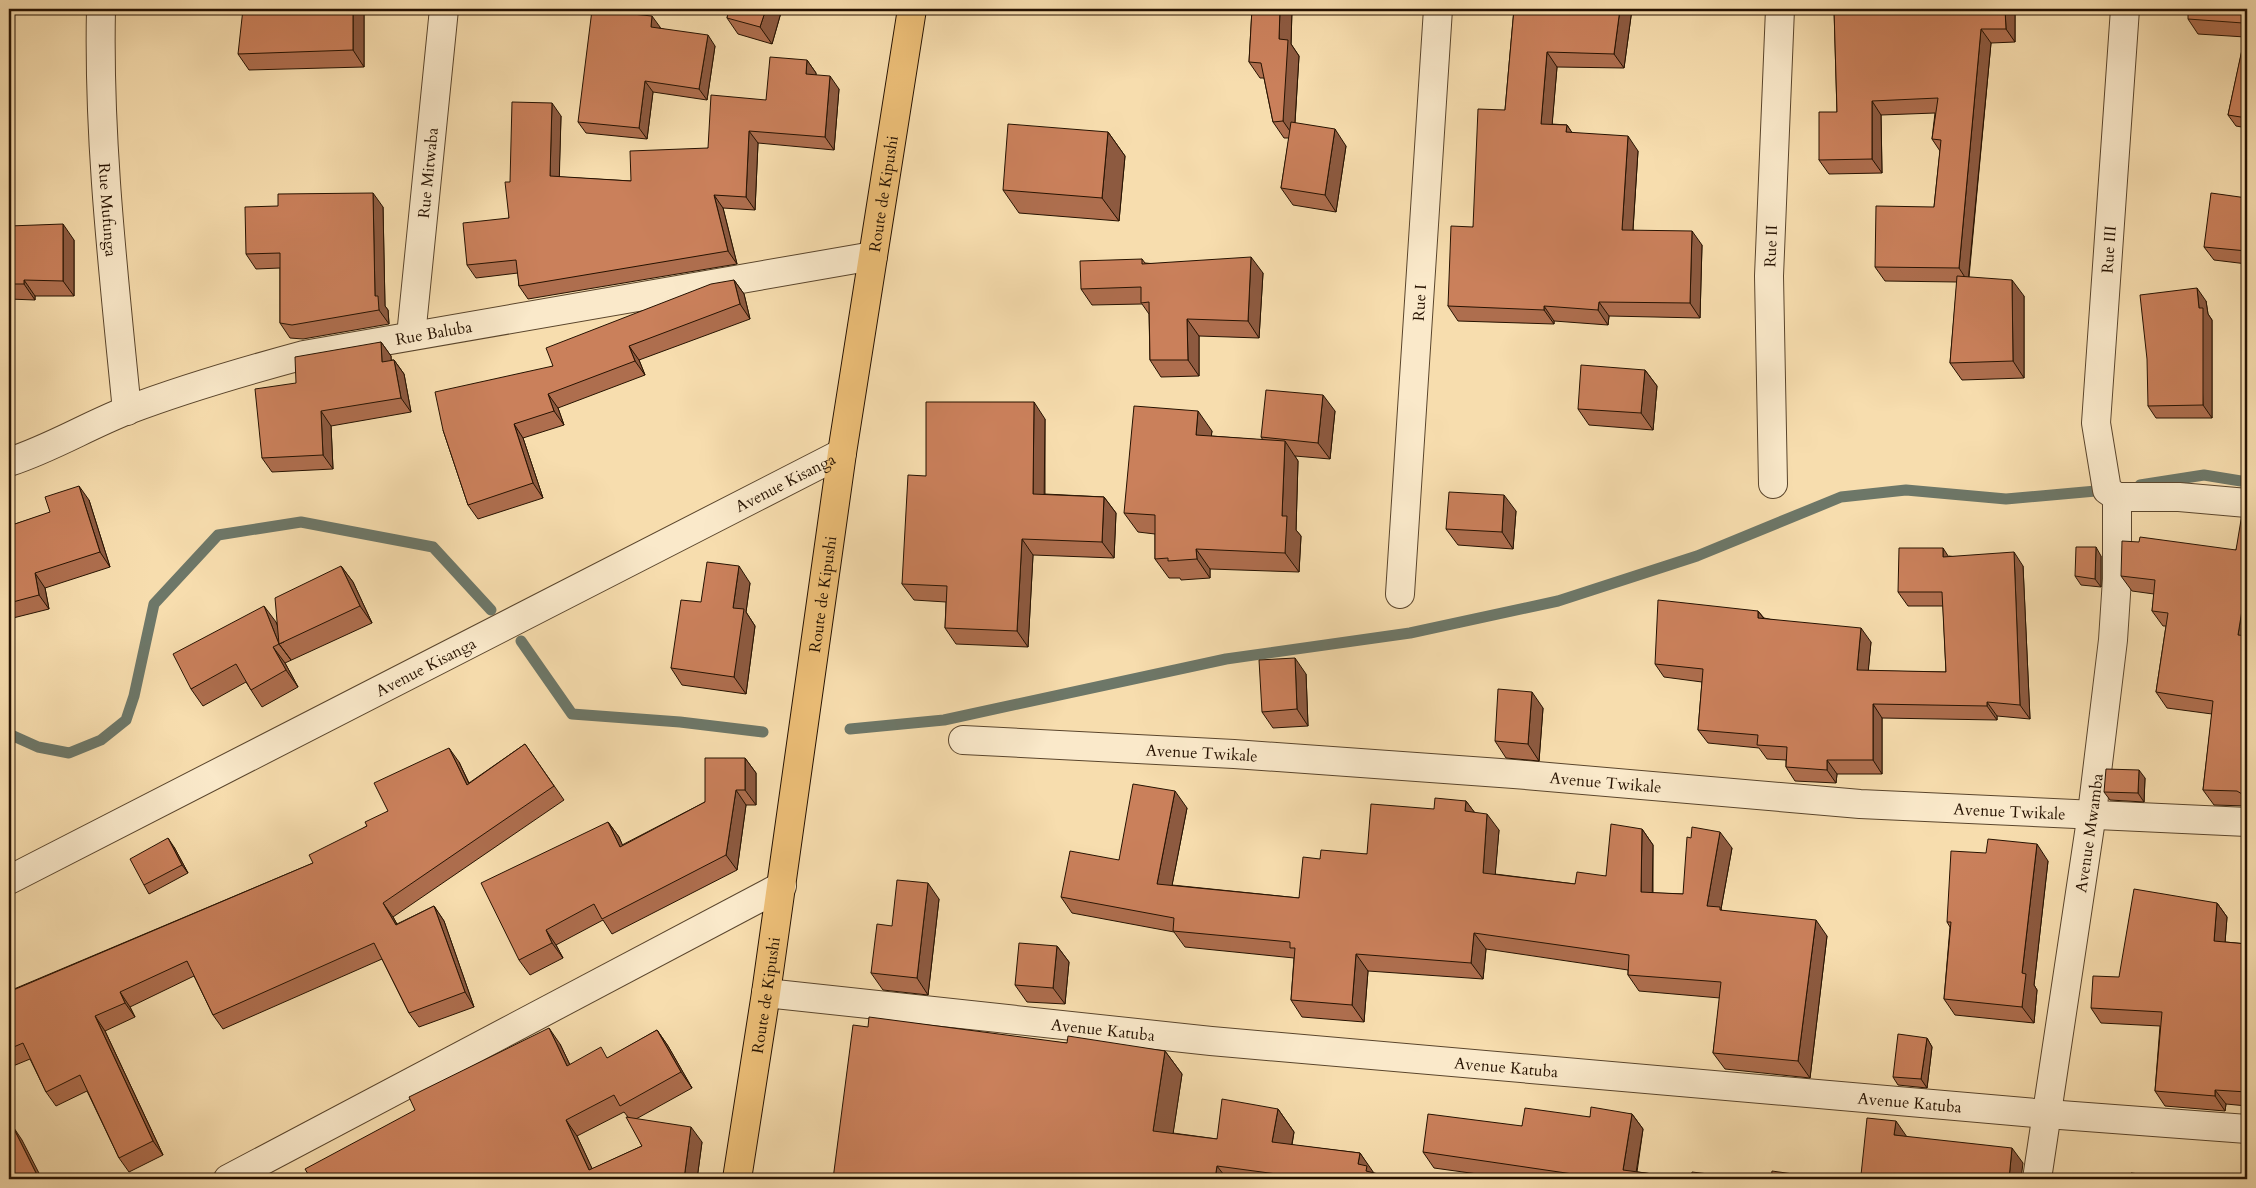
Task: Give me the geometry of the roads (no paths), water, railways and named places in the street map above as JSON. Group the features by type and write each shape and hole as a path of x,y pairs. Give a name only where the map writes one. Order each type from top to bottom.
{"highway":[{"name":"Route de Kipushi","path":"737,1179 782,886 842,453 912,9"}],"street":[{"name":"Rue Mufunga","path":"101,9 100,43 108,208 127,411"},
{"name":"Rue Mitwaba","path":"411,336 444,9"},
{"name":"Rue I","path":"1400,594 1438,9"},
{"name":"Rue II","path":"1774,484 1768,276 1780,9"},
{"name":"Rue III","path":"2112,493 2096,423 2124,9"},
{"name":"Rue Baluba","path":"9,462 43,451 127,411 234,374 304,355 873,256"},
{"name":"Avenue Kisanga","path":"9,880 842,453"},
{"path":"2112,493 2247,503"},
{"name":"Avenue Mwamba","path":"2037,1179 2092,813 2113,640 2117,579 2112,493"},
{"name":"Avenue Twikale","path":"962,740 1234,754 1456,770 1860,804 2092,813 2247,822"},
{"path":"228,1179 782,886"},
{"name":"Avenue Katuba","path":"766,993 1211,1041 2047,1114 2247,1129"}],"waterway":[{"path":"2140,485 2204,475 2247,482"},
{"path":"850,729 944,720 1226,659 1410,633 1558,601 1697,556 1841,497 1906,490 2006,499 2107,490"},
{"path":"9,734 38,747 69,753 101,740 126,720 134,696 154,604 218,535 301,522 433,547 491,610"},
{"path":"521,641 572,714 680,722 763,732"}]}
